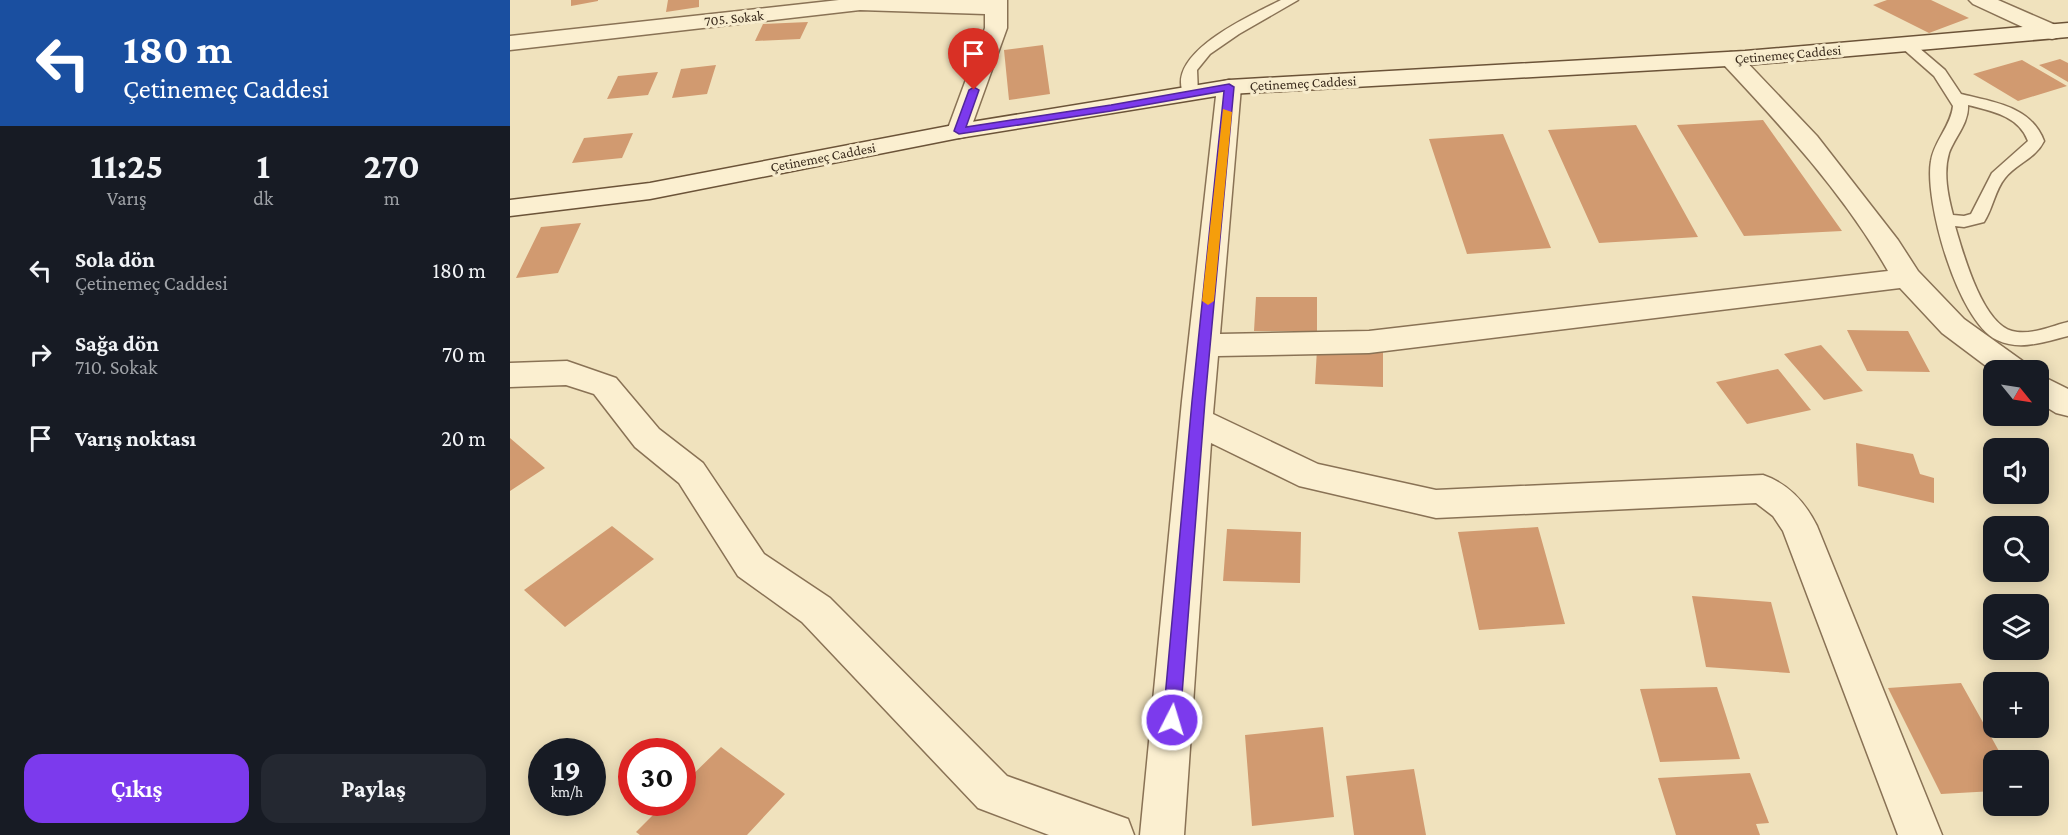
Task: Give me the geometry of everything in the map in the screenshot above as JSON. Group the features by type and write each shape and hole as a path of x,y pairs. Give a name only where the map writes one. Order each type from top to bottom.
{"street":[{"path":"1980,0 2060,31"},
{"name":"705. Sokak","path":"510,43 839,3 995,4"},
{"path":"959,131 996,28 995,4"},
{"name":"Çetinemeç Caddesi","path":"510,208 650,191 959,131 1229,87 1731,59 2060,31"},
{"path":"1731,59 1808,141 1888,246 1907,278 1953,326 1989,340 2005,360"},
{"path":"1162,835 1197,421 1229,87"},
{"path":"1204,345 1369,342 1907,278"},
{"path":"510,375 567,373 605,386 647,438 691,473 751,565 816,610 993,793 1112,835"},
{"path":"2049,393 2068,404"},
{"path":"1197,421 1311,476 1436,504 1763,489 1786,506 1800,526 1920,835"}],"lane":[{"path":"1190,94 1190,70 1200,55 1217,42 1291,0"},
{"path":"1906,44 1940,73 1958,98 1961,114 1943,145 1938,162 1939,199 1966,287 1987,323 1989,340 2021,340 2068,329"},
{"path":"1945,219 1964,222 1978,218 1993,182 2008,165 2029,152 2036,141 2031,128 2017,117 1958,98"}],"building":[{"path":"571,0 598,0 598,1 571,6"},
{"path":"668,0 699,0 699,7 666,12"},
{"path":"1887,0 1931,0 1969,18 1929,33 1873,5"},
{"path":"808,22 800,39 755,41 763,24"},
{"path":"1043,45 1050,94 1009,100 1004,50"},
{"path":"2060,59 2068,63 2068,82 2039,65"},
{"path":"2022,60 2067,86 2018,101 1973,74"},
{"path":"716,65 707,94 672,98 681,69"},
{"path":"658,72 648,95 607,99 618,76"},
{"path":"1763,120 1842,231 1744,236 1677,125"},
{"path":"1636,125 1698,237 1599,243 1548,130"},
{"path":"633,133 622,158 572,163 584,138"},
{"path":"1503,134 1551,248 1467,254 1429,139"},
{"path":"581,223 558,273 516,278 541,227"},
{"path":"1256,297 1317,297 1317,331 1254,331"},
{"path":"1847,330 1908,331 1930,372 1867,371"},
{"path":"1821,345 1863,391 1824,400 1784,354"},
{"path":"1317,349 1383,351 1383,387 1315,384"},
{"path":"1778,369 1811,410 1747,424 1716,382"},
{"path":"510,438 545,468 510,491"},
{"path":"1856,443 1913,454 1920,474 1934,478 1934,503 1858,486"},
{"path":"612,526 654,559 565,627 524,590"},
{"path":"1538,527 1565,624 1479,630 1458,532"},
{"path":"1227,529 1301,532 1300,583 1223,581"},
{"path":"1692,596 1771,602 1790,673 1706,667"},
{"path":"1961,683 1983,722 1983,738 1992,738 1998,750 1983,750 1983,792 1941,794 1888,688"},
{"path":"1717,687 1740,759 1660,762 1640,689"},
{"path":"1323,727 1334,817 1252,826 1245,735"},
{"path":"721,747 785,794 747,835 640,835 636,832 652,816 696,816 696,771"},
{"path":"1414,769 1426,835 1354,835 1346,776"},
{"path":"1750,773 1769,823 1756,824 1760,835 1676,835 1658,778"}],"slow traffic":[{"path":"1208,301 1227,112"}],"route":[{"path":"974,90 959,131 1229,87 1198,401 1172,720"}]}
